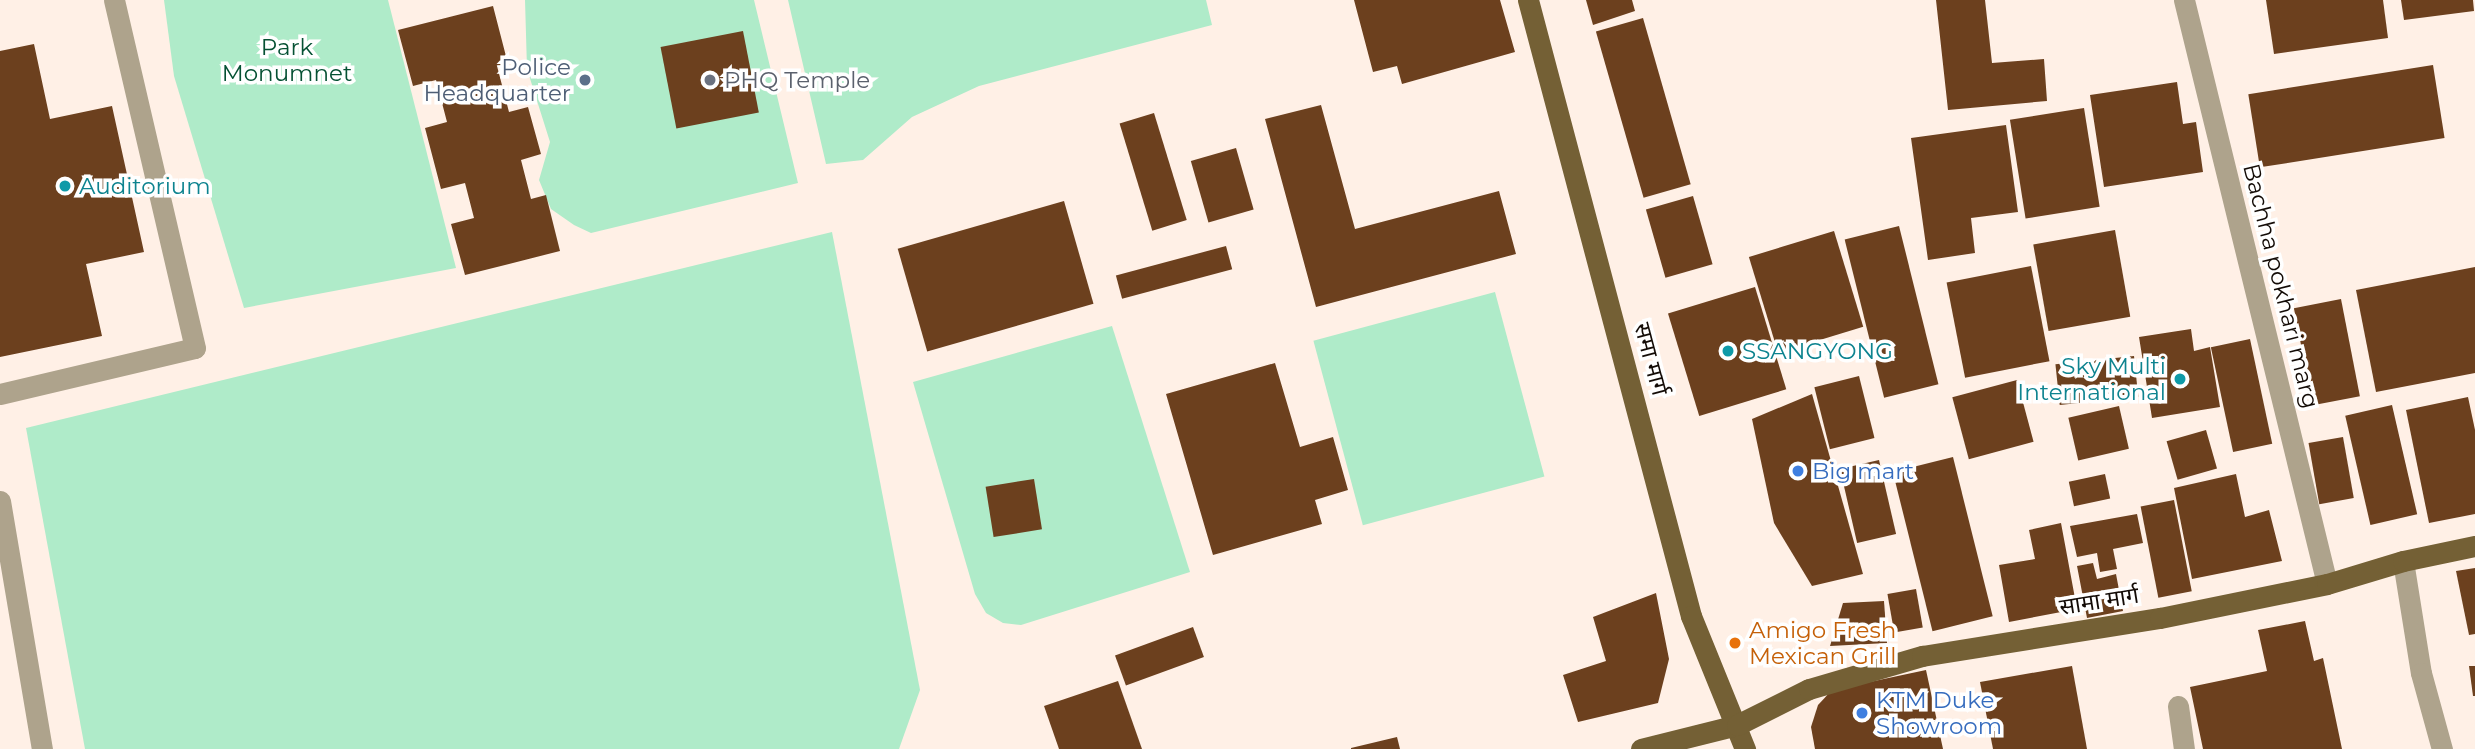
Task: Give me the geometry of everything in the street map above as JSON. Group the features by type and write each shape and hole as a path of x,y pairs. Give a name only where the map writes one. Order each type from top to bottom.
{"main road":[{"name":"समा मार्ग","path":"1528,0 1691,616 1737,725"},
{"name":"सामा मार्ग","path":"1641,749 1737,725 1809,689 1922,656 2160,618 2328,584 2403,561 2475,546"},
{"path":"1737,725 1745,749"}],"street":[{"path":"0,394 195,348 114,0"},
{"name":"Bachha pokhari marg","path":"2184,0 2328,584"},
{"path":"0,501 42,749"},
{"path":"2403,561 2421,673 2442,749"},
{"path":"2178,706 2184,749"}],"green space":[{"name":"Park Monumnet","path":"164,0 388,0 456,268 244,308 174,76"},
{"path":"525,0 754,0 798,183 591,233 574,225 551,209 539,180 550,142 527,69"},
{"path":"788,0 1206,0 1212,25 979,86 912,117 863,160 826,164"},
{"path":"832,232 920,690 899,749 85,749 26,428"},
{"path":"1495,292 1544,476 1363,525 1313,341"},
{"path":"1112,326 1190,572 1021,625 1003,623 986,613 975,594 913,382"}],"building":[{"path":"1354,0 1500,0 1515,52 1402,84 1397,66 1373,72"},
{"path":"1586,0 1632,0 1635,11 1593,25"},
{"path":"1936,0 1985,0 1992,63 2044,59 2047,101 1948,110"},
{"path":"2266,0 2383,0 2388,38 2274,54"},
{"path":"2401,0 2473,0 2474,11 2404,20"},
{"path":"493,6 508,64 497,66 509,112 528,107 541,154 521,160 531,199 546,195 560,251 465,275 451,224 474,218 465,183 441,189 425,128 447,122 436,80 413,86 398,30"},
{"path":"1643,18 1691,184 1644,198 1596,32"},
{"name":"PHQ Temple","path":"743,31 759,112 676,129 661,47"},
{"name":"Auditorium","path":"34,44 50,119 112,106 144,252 86,264 102,336 0,357 0,51"},
{"path":"2433,65 2445,138 2260,167 2248,94"},
{"path":"2177,82 2183,124 2196,122 2203,172 2104,187 2090,95"},
{"path":"1321,105 1355,229 1499,191 1516,254 1316,307 1265,119"},
{"path":"2084,108 2100,207 2026,219 2010,120"},
{"path":"1154,113 1187,220 1152,231 1120,124"},
{"path":"2006,125 2018,212 1971,218 1975,253 1928,260 1911,138"},
{"path":"1236,148 1254,210 1208,222 1191,161"},
{"path":"1693,196 1713,264 1665,278 1646,210"},
{"path":"1064,201 1093,304 927,352 898,249"},
{"path":"1899,226 1938,384 1884,398 1845,240"},
{"path":"2115,230 2130,317 2049,331 2033,244"},
{"path":"1834,231 1863,327 1778,353 1749,257"},
{"path":"1226,246 1232,269 1122,299 1116,276"},
{"path":"2031,266 2050,361 1965,378 1947,282"},
{"path":"2475,267 2475,373 2376,392 2356,290"},
{"name":"SSANGYONG","path":"1755,287 1786,389 1699,416 1668,314"},
{"path":"2341,299 2360,396 2313,405 2294,308"},
{"name":"Sky Multi International","path":"2191,329 2194,351 2210,347 2220,407 2152,418 2139,337"},
{"path":"2250,339 2272,444 2233,452 2211,347"},
{"path":"2134,356 2138,397 2060,405 2055,364"},
{"path":"1275,363 1300,447 1333,437 1348,490 1315,500 1322,524 1213,555 1166,394"},
{"path":"1859,376 1874,438 1830,449 1814,387"},
{"path":"2017,380 2034,442 1969,459 1952,397"},
{"name":"Big mart","path":"1812,394 1863,574 1812,586 1774,523 1752,419"},
{"path":"2468,397 2475,430 2475,514 2429,523 2406,410"},
{"path":"2392,405 2417,514 2370,525 2345,416"},
{"path":"2119,406 2129,449 2078,461 2068,418"},
{"path":"2206,430 2217,468 2178,480 2167,441"},
{"path":"2343,437 2354,498 2319,504 2309,443"},
{"path":"1953,457 1993,616 1933,631 1893,472"},
{"path":"1879,460 1896,534 1857,543 1840,469"},
{"path":"2105,474 2110,498 2074,506 2069,482"},
{"path":"2236,474 2245,517 2269,510 2282,561 2192,579 2174,488"},
{"path":"1034,479 1042,529 994,537 986,487"},
{"path":"2174,500 2192,591 2158,598 2141,506"},
{"path":"2137,514 2143,543 2113,549 2117,569 2100,572 2097,553 2077,557 2070,526"},
{"path":"2061,523 2077,609 2009,622 1999,565 2035,559 2029,530"},
{"path":"2093,563 2097,579 2116,574 2123,611 2087,618 2077,566"},
{"path":"2475,568 2475,634 2469,635 2456,571"},
{"path":"1916,589 1923,627 1894,632 1887,594"},
{"path":"1656,593 1669,659 1658,703 1578,722 1563,675 1606,661 1593,617"},
{"path":"1884,601 1887,643 1830,646 1843,603"},
{"path":"2305,621 2314,661 2323,658 2342,749 2203,749 2190,687 2267,671 2258,630"},
{"path":"1193,627 1204,657 1126,685 1115,655"},
{"path":"2072,666 2087,749 1993,749 1980,682"},
{"path":"2469,666 2475,666 2475,696 2473,696"},
{"path":"1926,670 1943,749 1815,749 1811,727 1818,705 1832,690"},
{"path":"1118,681 1142,749 1059,749 1044,706"},
{"path":"1397,737 1400,749 1351,749 1351,748"}],"place":[{"name":"Police Headquarter","path":"585,80"},
{"name":"PHQ Temple","path":"710,80"},
{"name":"Auditorium","path":"65,186"},
{"name":"SSANGYONG","path":"1728,351"},
{"name":"Sky Multi International","path":"2180,379"},
{"name":"Big mart","path":"1798,471"},
{"name":"Amigo Fresh Mexican Grill","path":"1735,643"},
{"name":"KTM Duke Showroom","path":"1862,713"}]}
